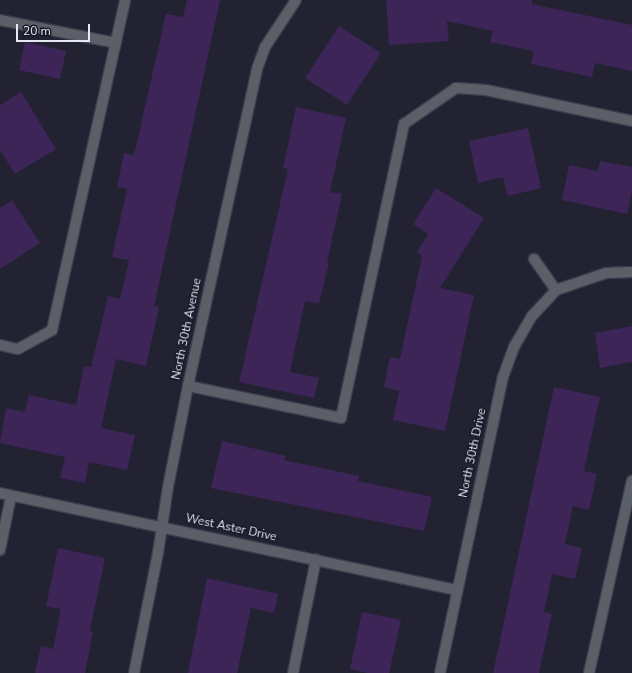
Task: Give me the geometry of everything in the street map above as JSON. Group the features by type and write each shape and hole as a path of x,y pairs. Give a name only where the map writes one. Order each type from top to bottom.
{"street":[{"path":"0,345 18,349 52,330 125,0"},
{"name":"North 30th Avenue","path":"134,673 188,386 257,69 265,47 296,0"},
{"path":"0,20 116,43"},
{"path":"188,386 341,418 404,124 456,88 486,90 632,121"},
{"path":"534,259 556,290 606,272 632,272"},
{"name":"North 30th Drive","path":"440,673 503,377 514,347 532,316 556,290"},
{"path":"589,673 632,481"},
{"name":"West Aster Drive","path":"0,493 457,590"},
{"path":"0,550 11,496"},
{"path":"293,673 316,559"}],"building":[{"path":"187,0 220,0 154,306 159,307 146,366 116,359 101,428 135,435 127,470 89,462 85,483 60,478 65,457 0,443 6,408 25,412 29,395 76,405 84,366 91,367 108,296 120,299 129,260 112,257 127,189 117,187 124,153 134,155 166,14 183,17"},
{"path":"386,0 532,0 532,4 632,25 632,71 595,63 592,77 531,64 534,51 490,42 493,31 447,21 449,41 389,45"},
{"path":"339,26 381,53 347,105 305,78"},
{"path":"25,42 66,51 60,79 19,70"},
{"path":"21,92 56,149 15,174 0,150 0,105"},
{"path":"296,107 346,118 330,192 342,194 327,263 329,263 319,304 305,301 290,372 319,378 314,398 239,382 288,169 283,168"},
{"path":"528,128 541,188 508,196 503,177 478,183 469,141"},
{"path":"600,161 632,167 632,191 627,214 562,200 569,165 598,171"},
{"path":"436,188 484,218 440,288 474,295 445,431 393,420 399,391 384,387 390,357 400,359 422,256 417,252 428,234 413,224"},
{"path":"12,200 40,243 0,269 0,208"},
{"path":"632,326 632,362 600,368 595,333"},
{"path":"554,387 600,397 584,471 597,474 589,510 573,506 565,544 582,548 575,579 552,574 544,612 552,614 539,673 493,673"},
{"path":"222,441 286,456 284,460 359,476 358,481 432,497 424,531 211,488"},
{"path":"58,548 105,558 90,631 93,632 85,673 35,673 41,646 53,649 61,609 46,606"},
{"path":"207,578 278,594 274,613 251,608 237,673 188,673"},
{"path":"362,612 401,620 389,673 368,673 350,669"}]}
